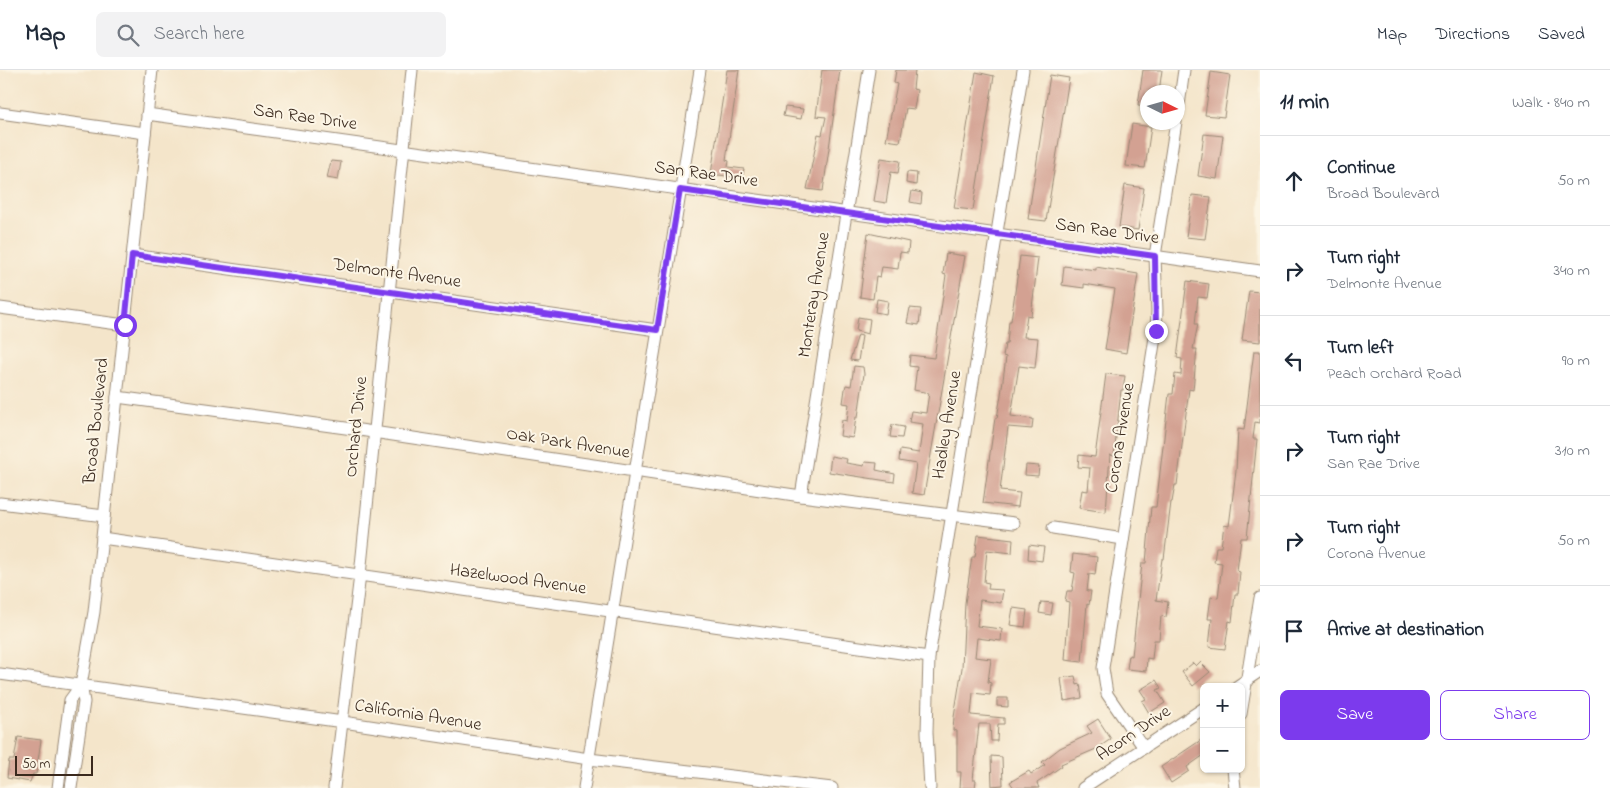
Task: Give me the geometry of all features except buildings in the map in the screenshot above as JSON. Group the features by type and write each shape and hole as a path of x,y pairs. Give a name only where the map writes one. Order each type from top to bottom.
{"street":[{"name":"Broad Boulevard","path":"58,788 70,700 80,685 94,612 152,70"},
{"name":"Orchard Drive","path":"334,788 360,575 412,70"},
{"path":"584,788 700,70"},
{"name":"Monteray Avenue","path":"801,496 869,70"},
{"name":"Hadley Avenue","path":"930,788 927,732 929,657 950,514 1023,70"},
{"path":"1182,85 1184,70"},
{"path":"0,113 145,133"},
{"name":"San Rae Drive","path":"147,114 1260,271"},
{"name":"Corona Avenue","path":"1144,748 1111,702 1103,680 1103,668 1156,331 1155,256 1175,130"},
{"name":"Delmonte Avenue","path":"132,255 390,290 657,330"},
{"path":"0,308 125,325"},
{"name":"Oak Park Avenue","path":"117,397 374,432 801,496 1014,523"},
{"path":"0,503 104,516"},
{"path":"1054,528 1123,539"},
{"name":"Hazelwood Avenue","path":"102,538 929,657"},
{"path":"1245,691 1260,598"},
{"path":"1242,683 1260,671"},
{"name":"California Avenue","path":"0,674 589,759 832,788"},
{"name":"Broad Boulevard","path":"71,788 84,702 80,685"},
{"name":"Acorn Drive","path":"1083,788 1200,711"},
{"path":"1233,773 1235,788"}],"route":[{"path":"125,325 132,255 390,290 657,330 680,190 1155,256 1156,331"}]}
